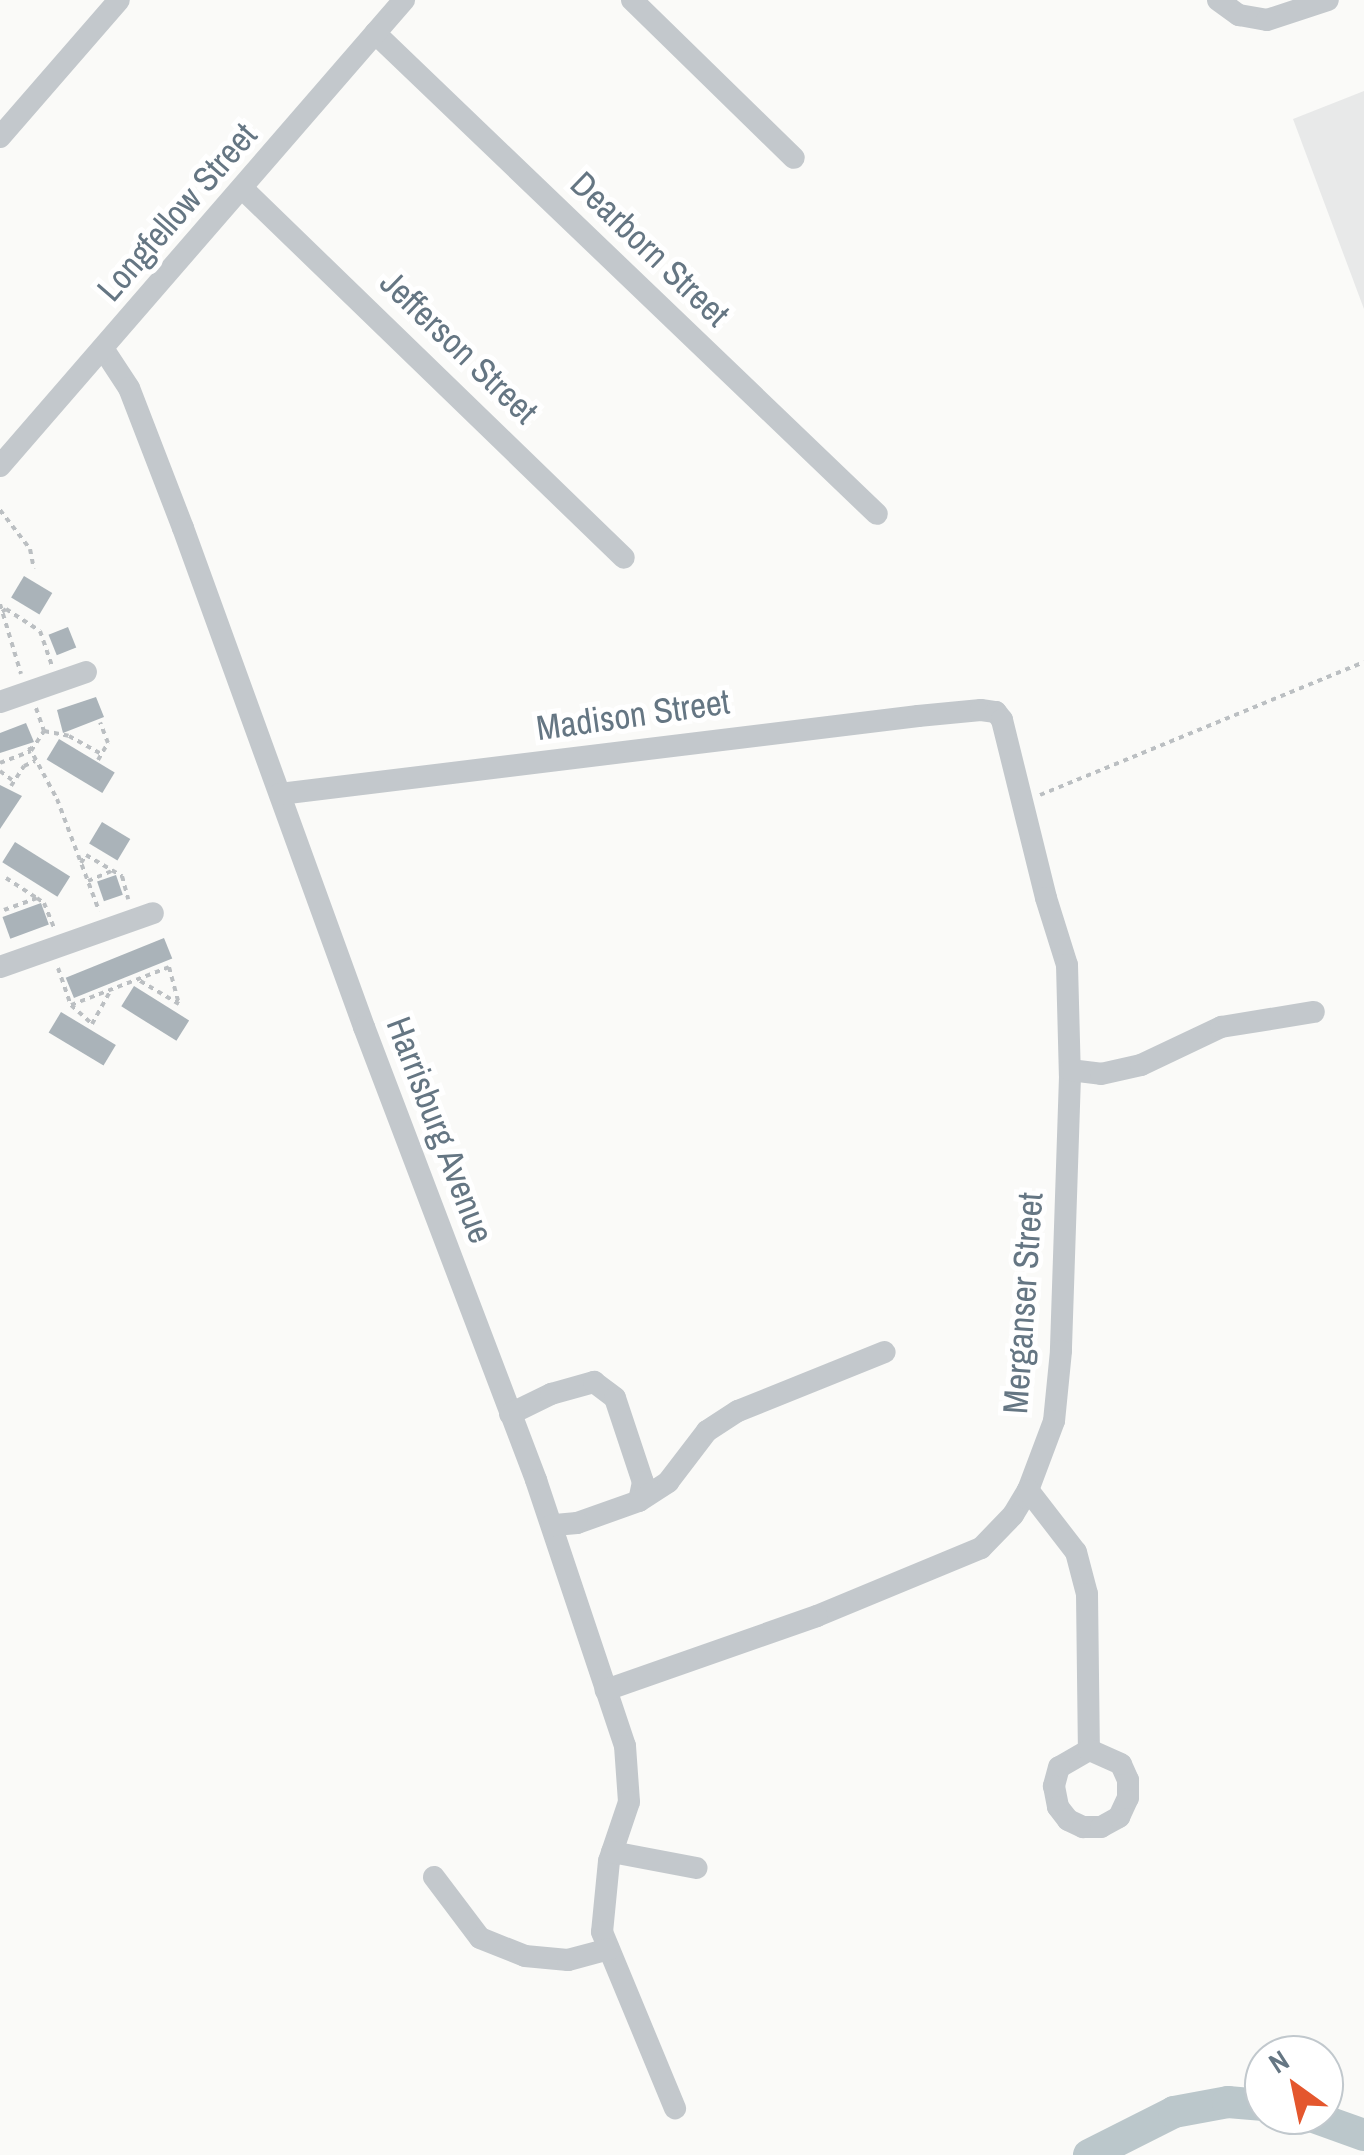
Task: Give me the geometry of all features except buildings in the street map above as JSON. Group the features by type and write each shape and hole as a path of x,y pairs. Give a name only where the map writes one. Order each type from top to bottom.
{"street":[{"path":"0,137 120,0"},
{"name":"Longfellow Street","path":"0,466 404,0"},
{"path":"632,0 794,158"},
{"path":"1218,0 1239,14 1266,20 1328,0"},
{"name":"Dearborn Street","path":"375,33 877,514"},
{"name":"Jefferson Street","path":"244,189 624,558"},
{"name":"Harrisburg Avenue","path":"104,350 120,369 140,415 552,1525 625,1746 629,1802 612,1852 602,1932 675,2108"},
{"path":"0,702 86,672"},
{"name":"Madison Street","path":"280,794 741,736 981,710 996,712"},
{"name":"Merganser Street","path":"606,1690 817,1616 982,1548 1014,1516 1028,1490 1054,1420 1062,1351 1070,1070 1067,964 1002,720 996,712"},
{"path":"0,967 144,916"},
{"path":"1070,1070 1102,1074 1141,1065 1221,1028 1314,1012"},
{"path":"552,1525 577,1523 640,1500 668,1482 707,1431 738,1411 785,1388 886,1352"},
{"path":"510,1414 551,1394 594,1382 606,1387 616,1398 639,1469 640,1500"},
{"path":"1028,1490 1076,1552 1087,1594 1089,1750"},
{"path":"612,1852 696,1868"},
{"path":"434,1877 480,1938 525,1956 568,1960 609,1948"}],"path":[{"path":"0,510 30,549 34,569"},
{"path":"0,604 27,693"},
{"path":"2,612 6,609 40,631 58,682"},
{"path":"1022,803 1364,662"},
{"path":"98,760 108,743 100,722"},
{"path":"0,763 30,750 44,732 68,736 102,754"},
{"path":"30,750 56,799 106,930"},
{"path":"0,771 12,783 24,766 35,761"},
{"path":"81,863 86,855 122,876 144,916"},
{"path":"88,881 112,870"},
{"path":"6,878 44,903 72,1005 92,1024 111,990"},
{"path":"4,910 37,898"},
{"path":"72,1005 169,967 179,1004 137,980"}],"shaded area":[{"path":"1364,91 1364,309 1293,119"}],"waterway":[{"path":"1089,2155 1174,2112 1228,2102 1244,2103"},
{"path":"1344,2128 1364,2135"}]}
